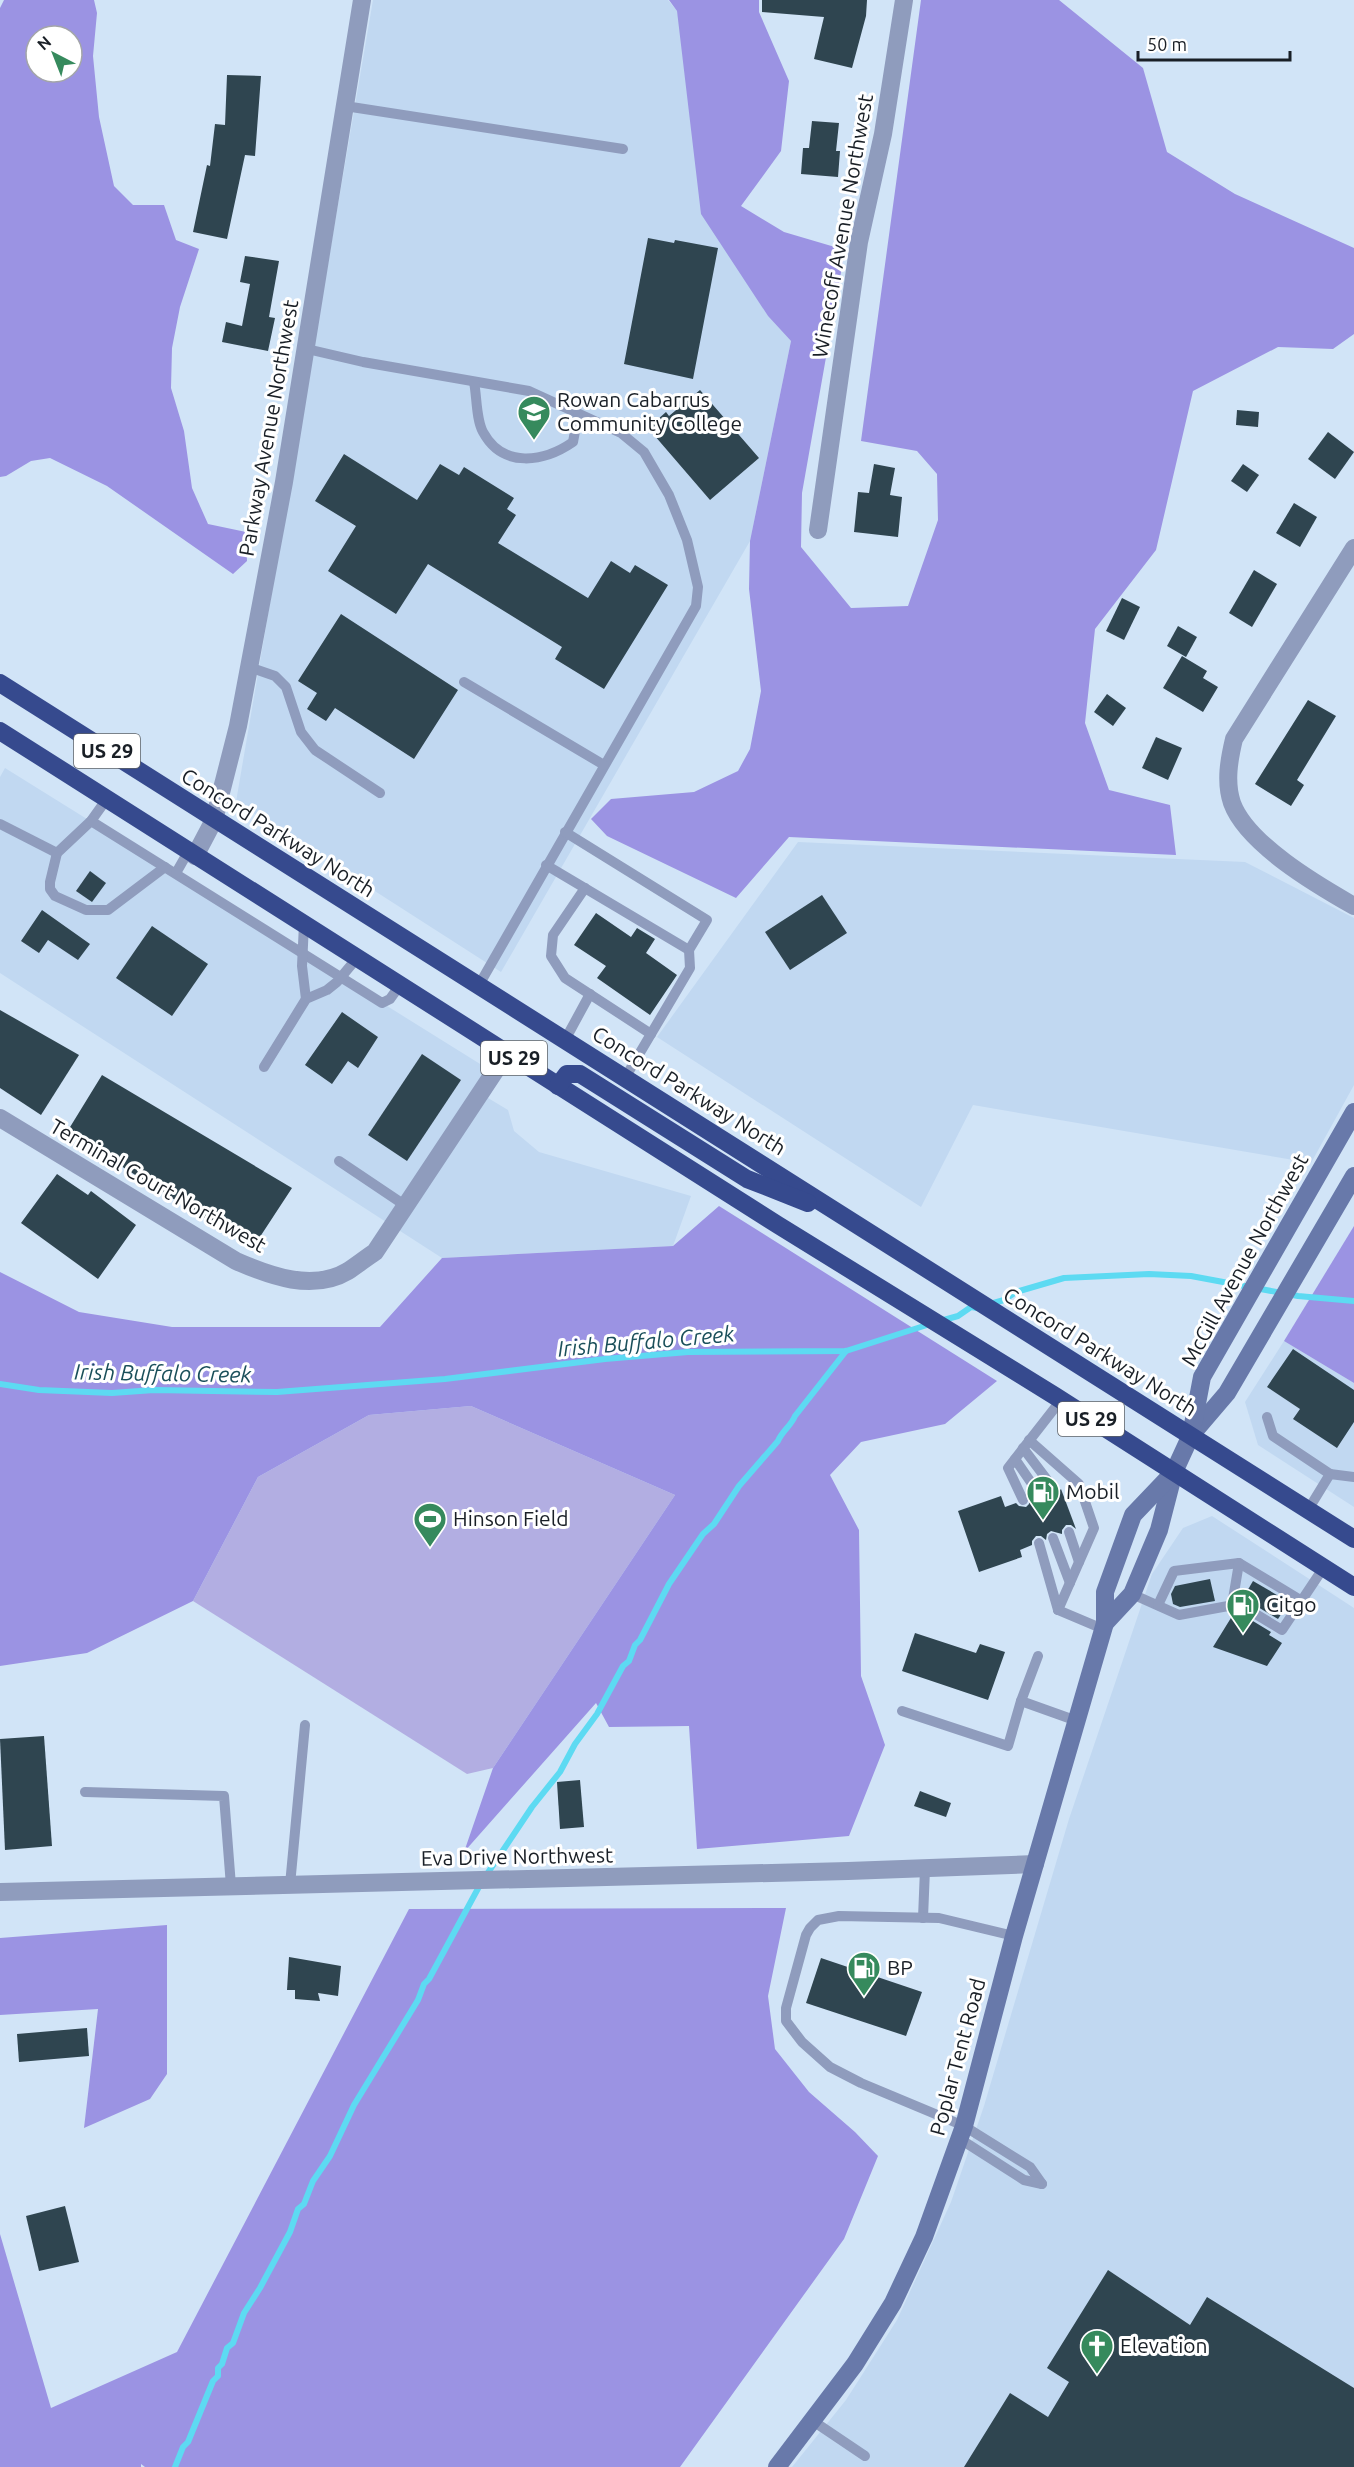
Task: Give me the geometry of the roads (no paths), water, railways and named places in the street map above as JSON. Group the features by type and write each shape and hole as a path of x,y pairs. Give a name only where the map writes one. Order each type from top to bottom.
{"highway":[{"name":"Concord Parkway North","path":"0,683 1354,1539"},
{"name":"US 29","path":"2,737 304,924 1354,1587"},
{"path":"558,1086 567,1074 580,1074 747,1179 846,1218"},
{"path":"1327,1570 1354,1579"}],"main road":[{"name":"McGill Avenue Northwest","path":"1174,1472 1191,1435 1202,1377 1354,1112"},
{"name":"McGill Avenue Northwest","path":"1191,1435 1227,1393 1352,1178"},
{"name":"Poplar Tent Road","path":"1104,1626 1132,1594 1159,1530 1174,1472"},
{"name":"Poplar Tent Road","path":"777,2467 855,2364 892,2303 924,2237 962,2132 1014,1936 1104,1626 1105,1592 1132,1515 1174,1472"}],"street":[{"name":"Parkway Avenue Northwest","path":"192,854 214,820 238,726 307,349 362,0"},
{"name":"Winecoff Avenue Northwest","path":"818,530 859,242 883,134 904,0"},
{"path":"1354,548 1234,739 1229,759 1228,781 1232,802 1240,819 1282,860 1316,885 1354,906"},
{"name":"Terminal Court Northwest","path":"0,1118 236,1261 267,1275 295,1280 324,1281 347,1271 375,1252 507,1053"},
{"name":"Eva Drive Northwest","path":"0,1892 925,1869 1035,1864"}],"lane":[{"path":"345,106 623,149"},
{"path":"307,349 363,362 529,391 578,415 614,429 644,452 669,495 687,540 698,587 696,606 478,985"},
{"path":"474,382 482,431 495,448 507,456 522,458 556,453 573,442 578,415"},
{"path":"249,667 275,676 286,687 301,732 315,750 380,792"},
{"path":"465,682 604,765"},
{"path":"106,800 91,820 57,853 50,882 50,889 55,896 78,908 96,912 108,910 165,867"},
{"path":"91,820 382,1003 390,999 400,985"},
{"path":"0,824 57,853"},
{"path":"565,832 707,920 689,950 690,968 626,1078"},
{"path":"176,873 192,854"},
{"path":"546,865 689,950"},
{"path":"585,888 553,934 551,957 566,978 651,1034"},
{"path":"304,924 302,982 306,999"},
{"path":"264,1066 306,999 327,990 357,958"},
{"path":"565,1040 590,994"},
{"path":"339,1161 406,1206"},
{"path":"1023,1500 1008,1468 1061,1400"},
{"path":"1267,1417 1274,1436 1330,1474 1354,1478"},
{"path":"1026,1444 1054,1489"},
{"path":"1026,1444 1079,1484 1094,1528 1058,1610"},
{"path":"1015,1459 1039,1494"},
{"path":"1308,1510 1330,1474"},
{"path":"1069,1532 1079,1562"},
{"path":"1053,1538 1070,1583"},
{"path":"1039,1543 1058,1610"},
{"path":"1158,1605 1174,1571 1239,1563 1302,1601"},
{"path":"1232,1605 1239,1563"},
{"path":"1132,1594 1179,1615 1239,1604 1282,1630 1327,1570"},
{"path":"1058,1610 1104,1626"},
{"path":"902,1711 1008,1746 1038,1656"},
{"path":"1022,1701 1077,1721"},
{"path":"290,1885 305,1725"},
{"path":"85,1792 224,1796 231,1886"},
{"path":"923,1918 925,1869"},
{"path":"962,2132 1024,2180 1042,2184 1030,2167 962,2132 830,2067 802,2042 786,2021 786,2008 806,1935 818,1920 839,1916 939,1918 1014,1936"},
{"path":"813,2421 865,2456"}],"waterway":[{"name":"Irish Buffalo Creek","path":"990,1304 1004,1300 1016,1292 1064,1278 1149,1274 1191,1276 1298,1296 1354,1301"},
{"name":"Irish Buffalo Creek","path":"940,1321 958,1316 971,1307 977,1308"},
{"name":"Irish Buffalo Creek","path":"0,1384 39,1390 112,1393 154,1390 277,1392 445,1379 605,1359 688,1352 846,1351 930,1324"},
{"path":"175,2467 213,2381 218,2376 218,2368 222,2364 227,2348 233,2343 244,2313 290,2232 298,2209 304,2204 313,2181 330,2156 354,2105 418,2000 424,1984 429,1979 481,1883 532,1807 560,1772 575,1744 597,1714 623,1666 629,1661 635,1645 640,1640 669,1584 703,1534 714,1524 739,1486 778,1441 846,1351"}],"place":[{"name":"Rowan Cabarrus Community College","path":"534,441"},
{"name":"Mobil","path":"1043,1521"},
{"name":"Hinson Field","path":"430,1548"},
{"name":"Citgo","path":"1243,1634"},
{"name":"BP","path":"864,1997"},
{"name":"Elevation","path":"1097,2375"}]}
